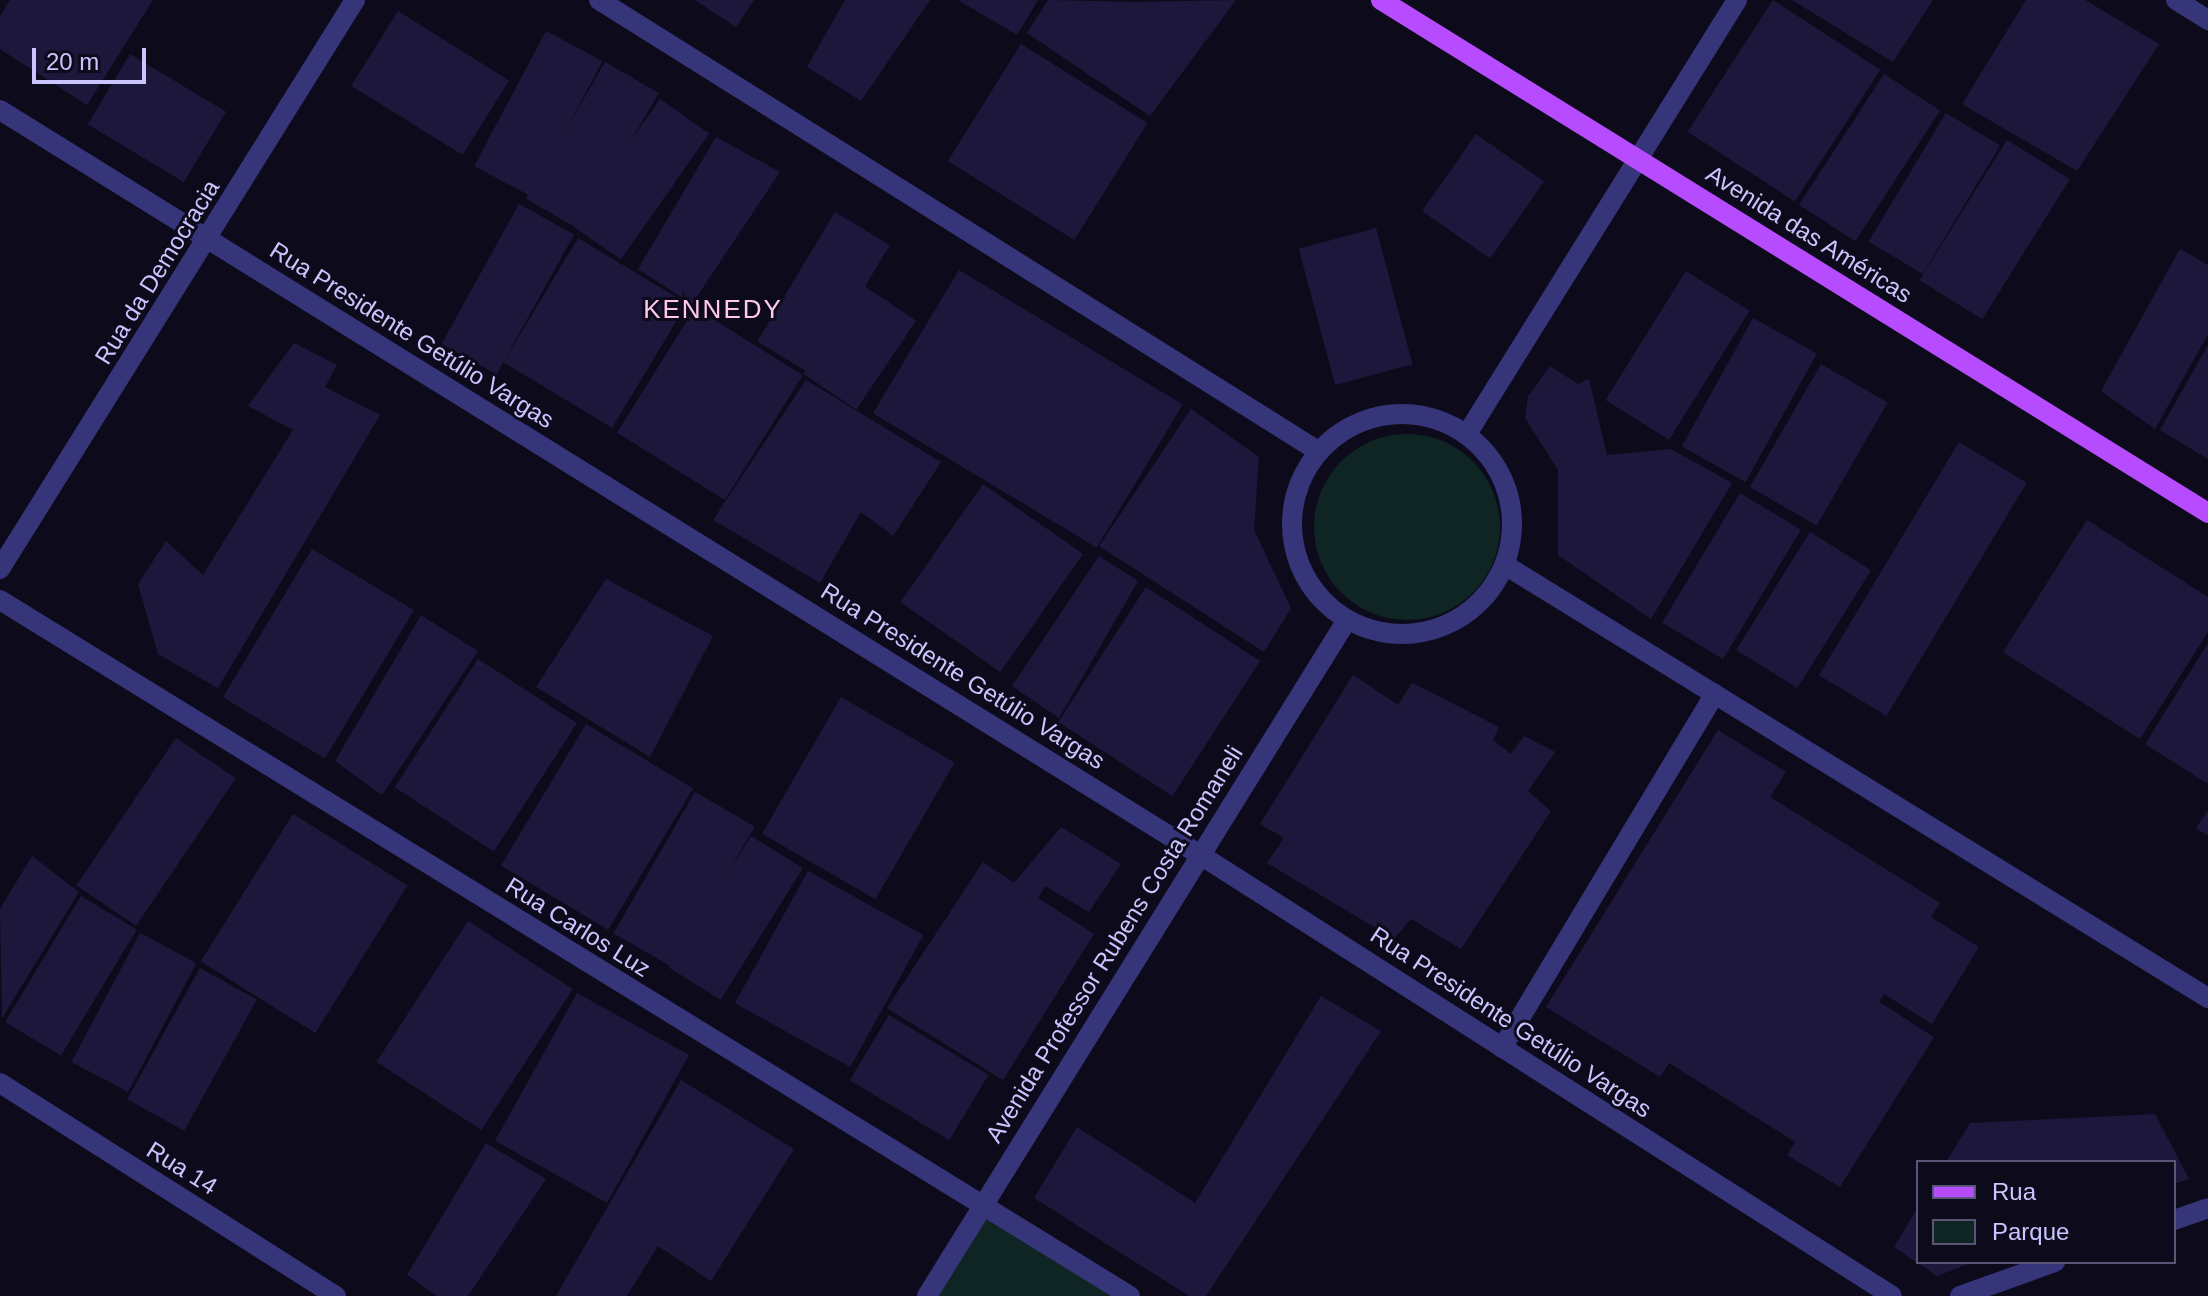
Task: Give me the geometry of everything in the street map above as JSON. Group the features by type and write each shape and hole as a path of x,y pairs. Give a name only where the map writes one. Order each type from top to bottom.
{"main road":[{"name":"Avenida das Américas","path":"1381,0 2208,513"}],"street":[{"name":"Rua da Democracia","path":"0,569 355,0"},
{"path":"599,0 1318,451"},
{"path":"1467,434 1737,0"},
{"path":"2176,0 2208,20"},
{"name":"Rua Presidente Getúlio Vargas","path":"0,110 1202,856 1892,1296"},
{"path":"1406,413 1467,434 1493,460 1509,493 1513,530 1505,565 1486,597 1445,625 1383,633 1347,620 1302,574 1292,543 1300,479 1318,451 1342,430 1406,413"},
{"path":"1505,565 2208,998"},
{"name":"Rua Carlos Luz","path":"0,600 1130,1296"},
{"name":"Avenida Professor Rubens Costa Romaneli","path":"927,1296 978,1205 1202,856 1347,620"},
{"path":"1502,1048 1715,694"},
{"name":"Rua 14","path":"0,1083 336,1296"},
{"path":"2176,1219 2208,1208"},
{"path":"1960,1296 2049,1264"}],"green space":[{"path":"1407,434 1443,441 1473,461 1493,491 1500,527 1493,563 1473,593 1443,613 1407,620 1371,613 1341,593 1321,563 1314,527 1321,491 1341,461 1371,441"},
{"path":"978,1205 1130,1296 927,1296"}],"building":[{"path":"10,0 153,0 87,105 0,49 0,16"},
{"path":"695,0 754,0 736,27"},
{"path":"845,0 930,0 861,101 807,67"},
{"path":"958,0 1038,0 1017,35"},
{"path":"1048,0 1236,0 1150,116 1027,33"},
{"path":"1773,0 1880,70 1795,201 1687,132"},
{"path":"1792,0 1933,0 1893,62"},
{"path":"2026,0 2085,0 2159,44 2077,171 1962,104"},
{"path":"398,11 509,80 462,155 351,86"},
{"path":"546,31 603,61 531,196 474,166"},
{"path":"1021,44 1147,123 1074,240 948,161"},
{"path":"130,54 226,112 184,182 88,124"},
{"path":"605,62 659,93 580,230 526,199"},
{"path":"1884,74 1940,110 1855,241 1799,205"},
{"path":"660,99 709,133 621,260 572,225"},
{"path":"1946,113 2000,145 1923,274 1869,242"},
{"path":"1476,134 1544,182 1490,259 1422,211"},
{"path":"716,137 780,172 692,304 638,269"},
{"path":"2007,140 2070,179 1982,319 1920,280"},
{"path":"519,204 574,235 497,374 441,344"},
{"path":"835,212 890,245 812,374 757,341"},
{"path":"1376,228 1412,364 1335,385 1299,249"},
{"path":"578,238 687,303 612,428 503,362"},
{"path":"2180,249 2208,265 2208,334 2155,429 2101,391"},
{"path":"959,270 1183,404 1097,548 873,413"},
{"path":"1686,271 1750,311 1669,440 1605,400"},
{"path":"863,285 916,321 856,409 803,374"},
{"path":"695,308 803,375 725,500 617,433"},
{"path":"1753,318 1817,353 1746,482 1682,447"},
{"path":"294,343 337,365 325,387 380,415 218,688 158,654 138,584 166,541 203,575 293,430 248,406"},
{"path":"2208,345 2208,459 2160,430"},
{"path":"1821,364 1888,402 1817,525 1750,487"},
{"path":"1550,366 1578,384 1589,379 1607,455 1671,449 1732,483 1651,619 1558,555 1558,470 1525,418 1528,396"},
{"path":"806,380 941,462 893,536 861,512 820,583 713,520"},
{"path":"1191,409 1259,457 1254,530 1291,608 1264,652 1099,546"},
{"path":"1959,442 2027,483 1887,716 1819,675"},
{"path":"983,484 1083,554 1000,672 900,602"},
{"path":"1740,493 1801,530 1723,659 1662,622"},
{"path":"2087,520 2208,597 2208,632 2140,739 2003,652"},
{"path":"1810,532 1871,570 1797,688 1736,650"},
{"path":"312,549 414,610 325,759 223,697"},
{"path":"1099,556 1138,581 1059,718 1012,686"},
{"path":"606,579 713,636 650,757 536,687"},
{"path":"1146,587 1260,661 1172,796 1058,722"},
{"path":"421,615 478,651 382,795 335,761"},
{"path":"2208,643 2208,784 2145,744"},
{"path":"478,659 577,723 494,852 395,787"},
{"path":"1353,675 1398,705 1412,683 1499,727 1493,740 1511,754 1524,736 1555,752 1528,791 1551,811 1461,949 1411,919 1394,939 1267,863 1284,838 1260,824"},
{"path":"841,697 954,762 875,899 762,834"},
{"path":"586,724 693,788 608,930 501,865"},
{"path":"1718,730 1786,772 1770,797 1940,903 1931,917 1979,947 1932,1024 1884,994 1879,1002 1934,1037 1840,1187 1787,1155 1795,1142 1669,1063 1660,1077 1546,1007"},
{"path":"176,738 236,778 136,926 76,886"},
{"path":"695,792 755,826 673,968 614,933"},
{"path":"2208,810 2208,836 2196,828"},
{"path":"293,814 407,886 315,1033 201,962"},
{"path":"1061,827 1121,864 1089,912 1045,886 1038,898 1094,934 1003,1080 887,1008 983,862 1014,883"},
{"path":"751,836 803,868 721,1000 669,967"},
{"path":"32,856 79,892 2,1018 0,909"},
{"path":"808,871 923,935 850,1067 735,1003"},
{"path":"81,896 137,929 61,1055 5,1022"},
{"path":"468,921 573,989 481,1130 377,1062"},
{"path":"140,933 197,963 128,1092 71,1062"},
{"path":"200,968 257,1000 184,1131 127,1099"},
{"path":"577,993 689,1055 607,1203 495,1141"},
{"path":"1321,996 1381,1031 1206,1296 1189,1296 1034,1198 1077,1127 1195,1203"},
{"path":"889,1015 988,1075 949,1140 850,1080"},
{"path":"681,1080 794,1149 711,1281 658,1246 627,1296 556,1296"},
{"path":"2155,1114 2189,1179 2176,1183 2176,1160 1947,1160 1970,1123"},
{"path":"486,1143 546,1179 468,1296 437,1296 407,1275"},
{"path":"1916,1210 1916,1262 1894,1247"},
{"path":"1919,1264 1968,1264 1937,1276"}],"district":[{"name":"KENNEDY","path":"713,310"}]}
